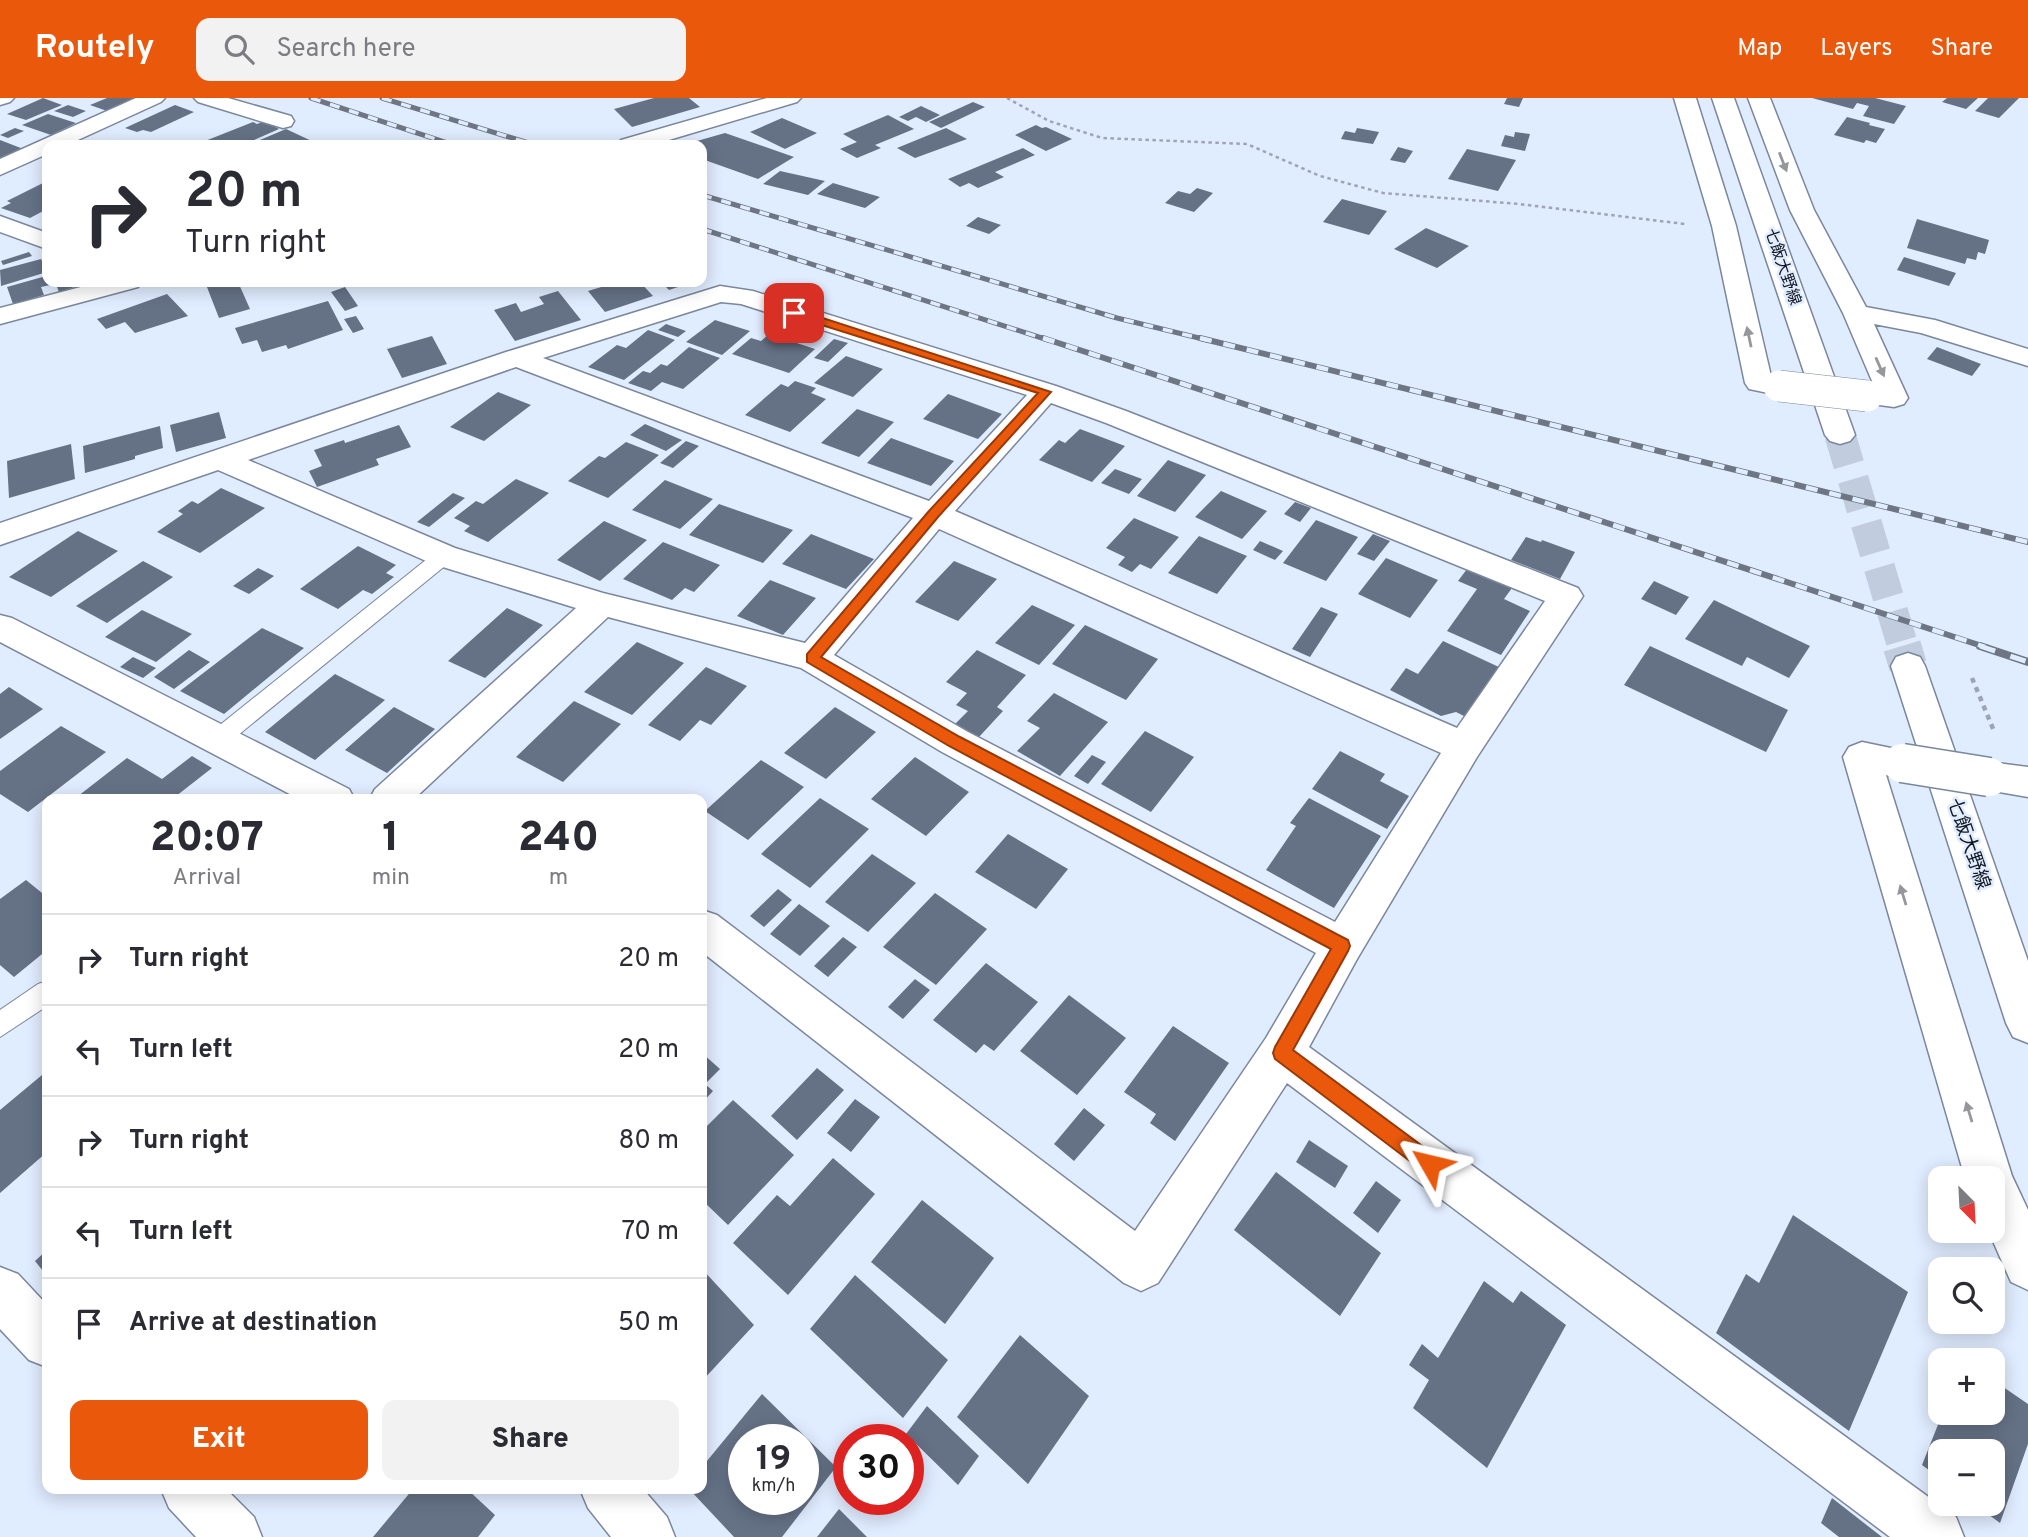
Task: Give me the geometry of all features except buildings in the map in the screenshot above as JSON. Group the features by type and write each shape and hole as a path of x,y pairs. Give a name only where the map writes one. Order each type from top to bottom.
{"street":[{"path":"61,140 154,98"},
{"path":"205,98 283,121"},
{"path":"646,140 790,98"},
{"path":"1685,98 1724,226 1759,383 1894,398 1856,313 1802,210 1759,98"},
{"name":"七飯大野線","path":"1723,98 1840,435"},
{"path":"0,167 42,149"},
{"path":"0,223 42,240"},
{"path":"0,316 109,287"},
{"path":"0,534 516,358 720,294 744,297 1046,392 1129,422 1566,596 1464,747 1342,946 1282,1053 1141,1266 707,932"},
{"path":"1856,313 1926,326 2028,358"},
{"path":"516,358 933,514 1464,747"},
{"path":"812,658 933,514 1046,392"},
{"path":"219,459 444,556 602,604 812,658 954,741 1342,946"},
{"path":"395,794 602,604"},
{"path":"0,627 324,794"},
{"name":"七飯大野線","path":"1908,666 2028,1023"},
{"path":"1985,1166 1862,757 2028,782"},
{"path":"1282,1053 1936,1537"},
{"path":"2006,1217 2028,1265"},
{"path":"0,1292 42,1337"},
{"path":"193,1494 234,1537"},
{"path":"611,1494 648,1537"}],"lane":[{"path":"218,739 444,556"},
{"path":"0,1026 42,996"}],"path":[{"path":"1007,98 1049,121 1102,138 1247,144 1320,176 1383,193 1519,204 1724,226"}],"tunnel":[{"path":"1840,435 1903,647"},
{"path":"1902,646 1908,666"}],"railway":[{"path":"311,98 439,140"},
{"path":"382,98 519,140"},
{"path":"707,196 1117,318 1207,340"},
{"path":"707,231 1048,340"},
{"path":"1043,338 1985,647"},
{"path":"1200,338 2028,542"},
{"path":"1980,646 2028,662"}],"route":[{"path":"794,313 1046,392 933,514 812,658 954,741 1342,946 1282,1053 1430,1164"}]}
